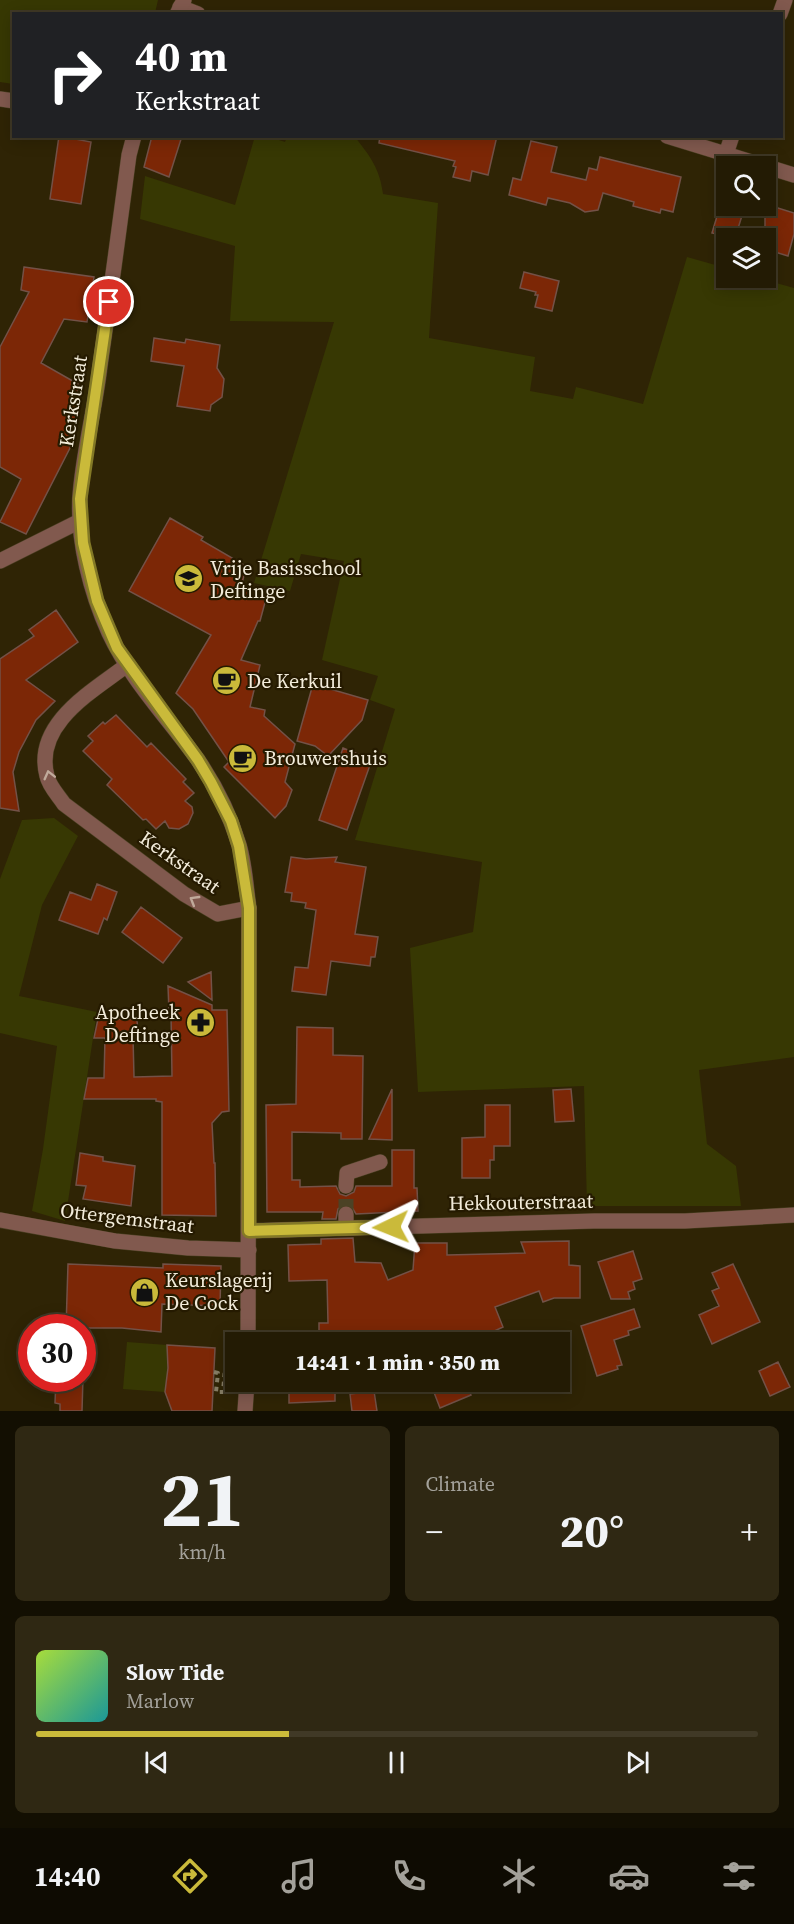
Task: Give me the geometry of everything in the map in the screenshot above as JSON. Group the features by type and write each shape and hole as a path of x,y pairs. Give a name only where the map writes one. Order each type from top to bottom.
{"street":[{"name":"Kerkstraat","path":"133,138 129,154 95,404 82,475 80,520 83,543 99,606 117,648 127,665 198,760 222,802 239,846 249,908 248,1332"},
{"path":"674,138 794,175"},
{"path":"726,154 731,138"},
{"path":"0,561 80,520"},
{"name":"Kerkstraat","path":"127,665 56,724 46,753 46,775 52,787 64,804 184,894 218,914 249,908"},
{"path":"346,1186 347,1173 380,1162"},
{"name":"Hekkouterstraat","path":"249,1231 346,1221 696,1221 794,1215"},
{"name":"Ottergemstraat","path":"0,1220 115,1241 188,1248 249,1250"},
{"path":"245,1411 246,1392"}],"path":[{"path":"224,1374 216,1373 216,1392 223,1392 225,1364"}],"shaded area":[{"path":"0,0 158,0 155,12 12,12 12,84 0,82"},
{"path":"254,138 273,138 285,142 287,138 356,138 373,163 383,194 438,203 429,338 535,357 530,391 573,399 576,387 643,404 687,257 716,265 716,288 776,288 776,283 794,288 794,1057 699,1070 707,1144 736,1166 741,1206 587,1206 584,1086 418,1092 410,948 473,932 482,862 355,840 395,709 370,700 378,676 322,660 344,561 301,554 290,591 254,583 334,322 230,321 235,246 140,219 145,176 235,205"},
{"path":"54,818 78,836 42,905 19,996 97,1012 65,1221 32,1211 57,1046 0,1033 0,879 22,820"},
{"path":"127,1342 167,1345 168,1368 165,1392 123,1389"}],"building":[{"path":"59,138 75,138 91,142 81,204 50,199"},
{"path":"151,138 181,138 169,177 144,167"},
{"path":"380,138 497,138 488,175 472,171 470,181 453,177 455,161 379,143"},
{"path":"531,141 557,147 551,172 586,180 589,168 597,170 600,157 681,177 673,212 661,209 660,213 633,206 634,202 603,193 598,210 585,212 570,203 548,198 546,205 509,195 513,178 521,180"},
{"path":"776,207 794,213 794,234 788,256 776,252 776,228 765,228 765,216 776,216"},
{"path":"717,216 742,216 738,228 716,228 716,234 712,233"},
{"path":"24,267 94,277 87,322 64,319 41,363 78,384 77,412 70,448 26,534 0,522 21,479 0,467 0,347 29,292 21,290"},
{"path":"524,272 559,281 552,311 535,307 538,295 535,295 536,292 520,288"},
{"path":"154,338 185,343 186,339 220,345 217,368 224,379 222,397 211,405 210,411 177,406 184,366 151,361"},
{"path":"170,518 203,537 201,540 246,566 241,588 267,595 260,621 241,660 260,665 250,707 265,710 264,716 295,744 285,782 292,790 286,806 275,818 224,767 229,762 193,709 176,693 211,635 129,591"},
{"path":"56,610 78,642 26,680 55,701 36,720 19,752 13,772 19,811 0,808 0,659 34,636 29,630"},
{"path":"313,684 368,700 362,720 328,756 315,746 297,741"},
{"path":"116,715 147,747 151,743 186,779 183,782 194,793 185,801 192,807 193,813 188,824 179,829 169,828 165,821 156,829 146,819 143,820 107,785 112,779 83,751 93,741 88,736 103,722 105,724"},
{"path":"343,748 370,759 368,765 370,765 347,830 319,820"},
{"path":"291,857 306,859 337,857 335,862 366,867 355,934 378,937 375,957 371,957 370,966 331,961 326,995 292,991 295,967 308,968 316,910 305,908 306,903 291,901 292,893 285,892"},
{"path":"97,884 117,892 107,920 104,918 98,934 59,920 70,892 91,900"},
{"path":"141,907 182,938 163,963 122,932"},
{"path":"211,972 212,1000 188,982"},
{"path":"168,986 212,1005 212,1010 227,1010 229,1111 222,1112 212,1123 216,1216 162,1215 162,1102 156,1099 84,1099 88,1078 104,1078 105,1038 94,1038 98,1019 137,1019 138,1037 133,1037 134,1077 172,1076 171,1012 169,1012"},
{"path":"297,1027 333,1028 333,1055 363,1056 362,1139 341,1139 341,1133 292,1132 292,1180 300,1180 300,1187 336,1186 340,1194 346,1196 354,1192 356,1186 392,1186 392,1150 414,1150 414,1188 417,1188 418,1211 356,1214 351,1206 345,1204 338,1209 336,1219 322,1219 323,1212 267,1212 266,1105 296,1104"},
{"path":"392,1089 392,1140 369,1139"},
{"path":"571,1089 574,1121 555,1122 553,1090"},
{"path":"485,1105 510,1105 510,1146 494,1146 494,1160 490,1160 490,1178 462,1178 462,1138 485,1137"},
{"path":"80,1153 103,1157 103,1161 135,1166 131,1206 83,1199 86,1186 76,1185"},
{"path":"353,1238 355,1262 381,1263 388,1280 413,1270 415,1243 447,1243 447,1255 525,1253 521,1242 569,1241 569,1265 580,1266 580,1298 554,1298 543,1302 539,1291 495,1307 503,1327 492,1332 319,1332 319,1323 328,1323 327,1280 289,1281 288,1245 321,1244 321,1239"},
{"path":"633,1251 642,1279 633,1282 635,1289 628,1292 630,1299 611,1299 598,1262"},
{"name":"Keurslagerij De Cock","path":"68,1264 163,1268 163,1264 221,1266 220,1306 162,1304 161,1332 96,1328 96,1314 66,1314"},
{"path":"733,1264 760,1322 712,1344 699,1315 719,1306 712,1291 719,1288 712,1273"},
{"path":"634,1309 640,1327 628,1331 629,1335 614,1340 622,1365 617,1366 618,1369 597,1376 581,1326"},
{"path":"167,1345 215,1348 212,1411 172,1411 165,1392 168,1368"},
{"path":"778,1362 790,1387 770,1396 759,1371"},
{"path":"55,1392 83,1392 82,1411 60,1411 60,1404 55,1403"},
{"path":"289,1392 335,1392 335,1401 289,1403"},
{"path":"374,1392 377,1411 352,1411 350,1394"},
{"path":"434,1392 470,1392 471,1395 440,1408"}],"tunnel":[{"path":"346,1186 346,1214"}],"place":[{"name":"Vrije Basisschool Deftinge","path":"189,579"},
{"name":"De Kerkuil","path":"226,681"},
{"name":"Brouwershuis","path":"243,758"},
{"name":"Apotheek Deftinge","path":"201,1023"},
{"name":"Keurslagerij De Cock","path":"144,1292"}],"route":[{"path":"109,302 95,404 82,475 80,520 83,543 92,586 102,616 117,648 127,665 198,760 231,821 239,846 249,908 249,1231 391,1227"}]}
